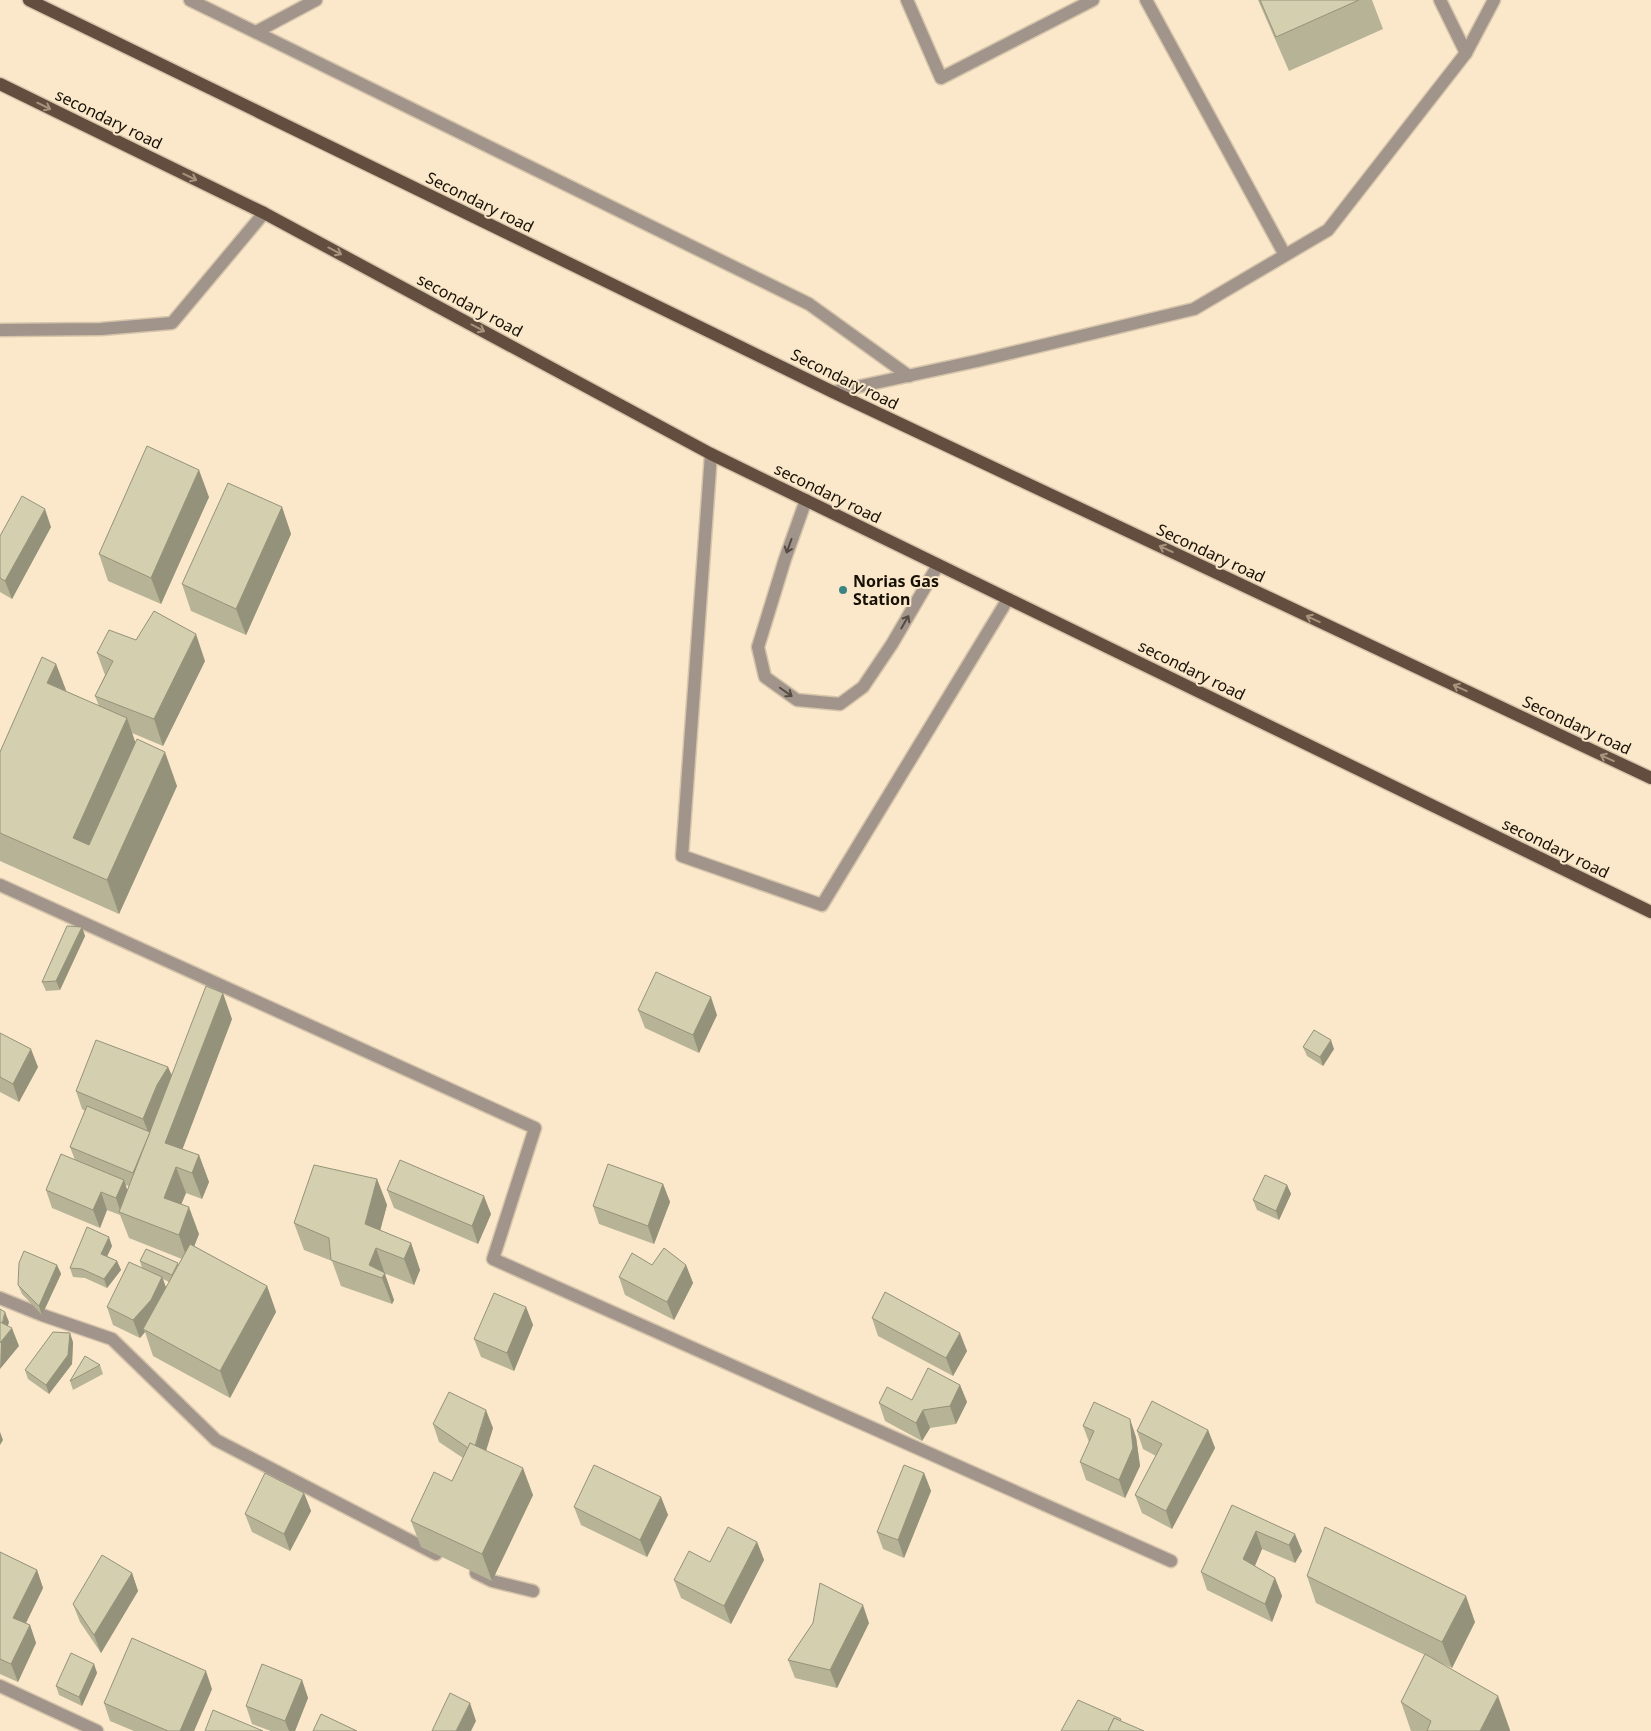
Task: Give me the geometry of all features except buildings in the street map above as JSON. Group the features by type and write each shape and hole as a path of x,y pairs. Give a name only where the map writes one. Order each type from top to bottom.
{"main road":[{"name":"Secondary road","path":"29,0 833,392 1651,778"},
{"name":"secondary road","path":"0,84 264,213 711,454 1651,912"}],"street":[{"path":"190,0 809,304 910,376"},
{"path":"256,32 316,0"},
{"path":"907,0 942,78 1093,0"},
{"path":"1146,0 1285,255"},
{"path":"1440,0 1466,53"},
{"path":"833,392 910,376 1194,309 1328,230 1466,53 1494,0"},
{"path":"0,330 101,329 172,323 264,213"},
{"path":"711,454 682,856 822,905 1008,599"},
{"path":"806,500 784,559 758,647 765,677 797,700 840,704 864,687 892,644 938,565"},
{"path":"0,885 535,1128 493,1259 1171,1561"},
{"path":"0,1298 42,1315 112,1338 216,1440 447,1560"},
{"path":"465,1568 492,1581 533,1592"},
{"path":"0,1686 98,1731"}],"place":[{"name":"Norias Gas Station","path":"843,590"}]}
